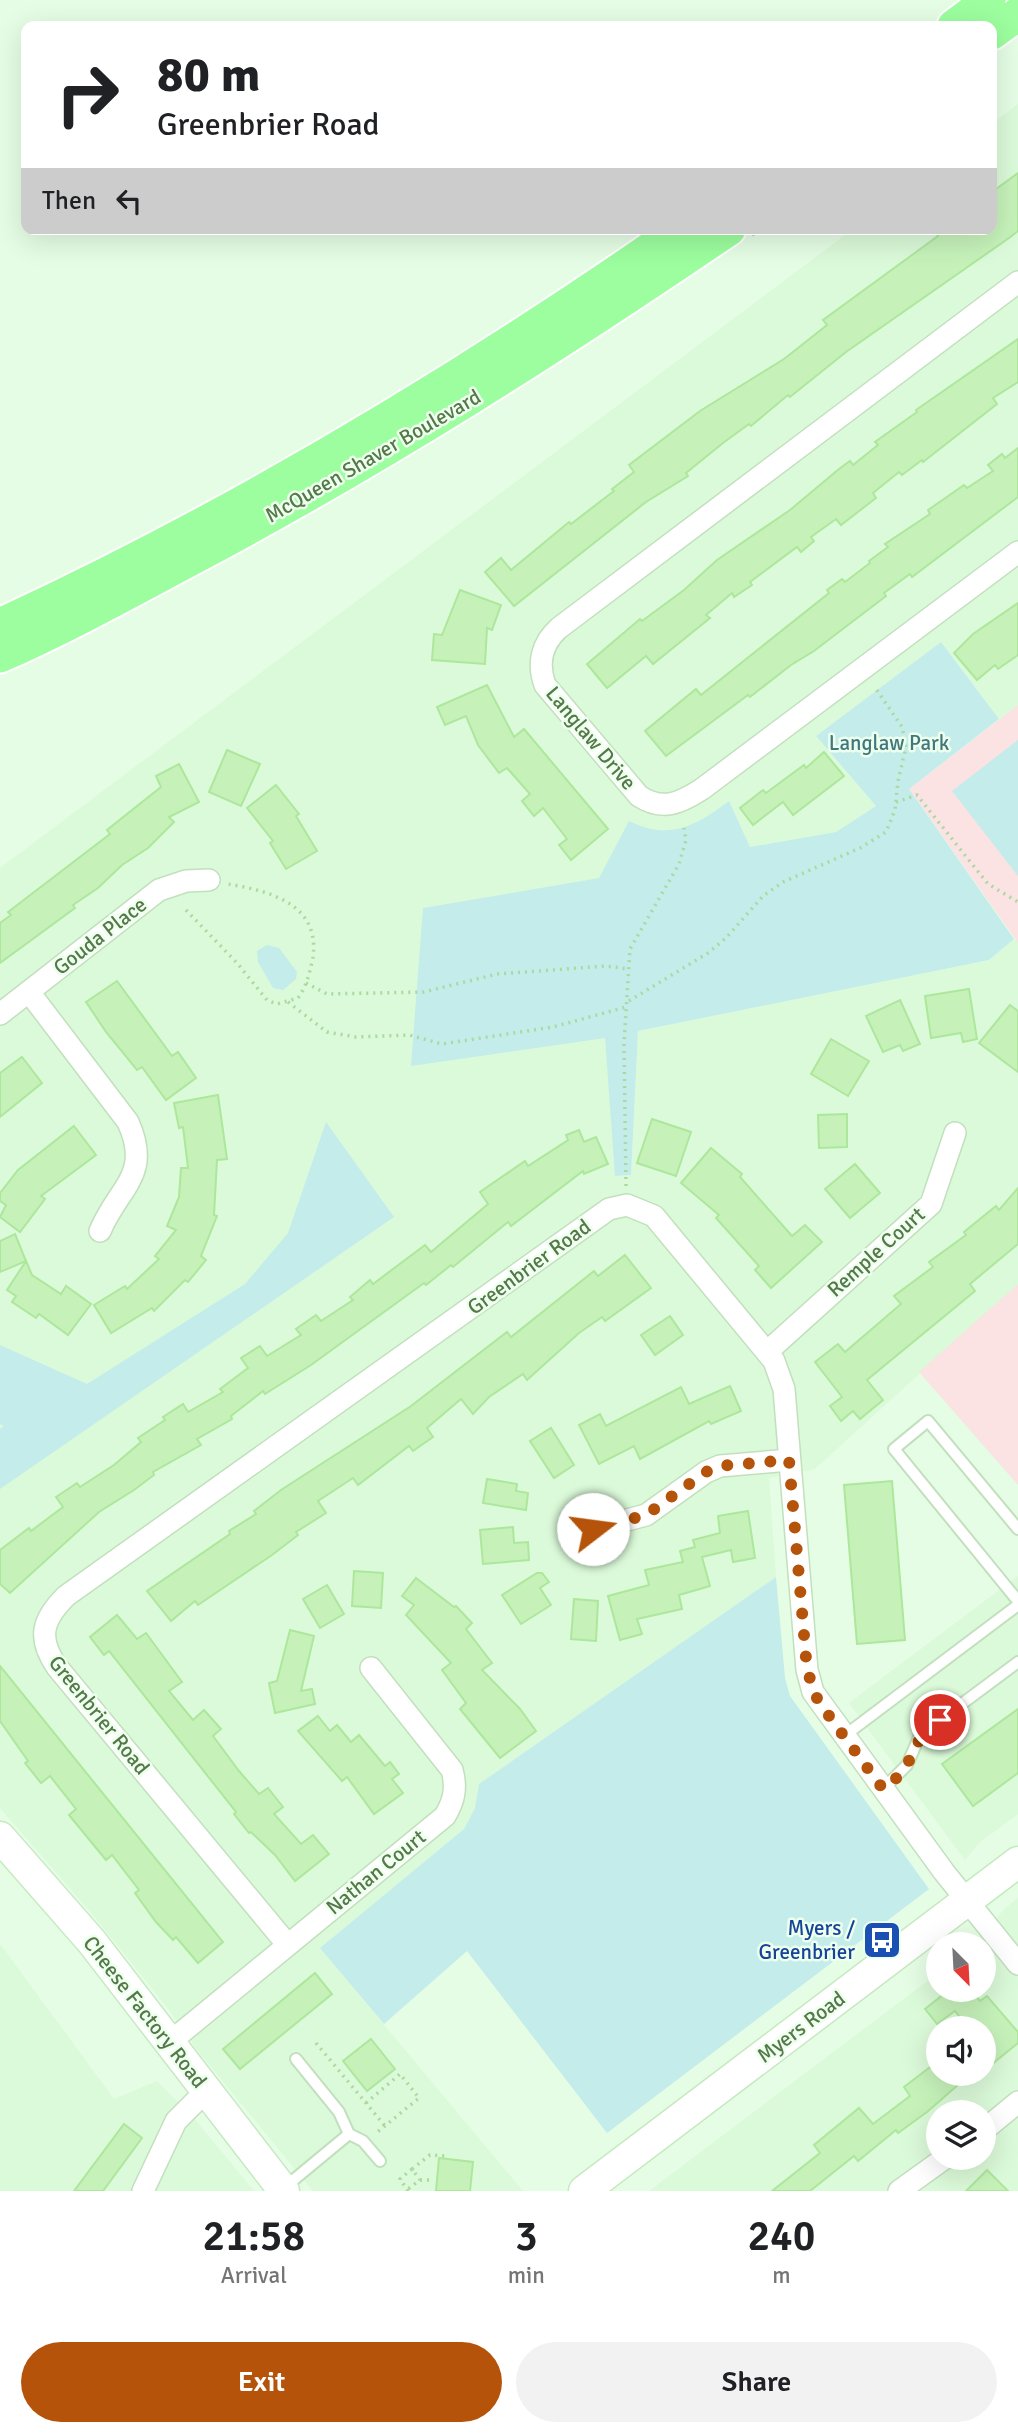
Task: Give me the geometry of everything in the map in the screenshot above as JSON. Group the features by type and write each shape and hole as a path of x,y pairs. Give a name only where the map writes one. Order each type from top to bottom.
{"main road":[{"path":"961,21 989,0"},
{"path":"997,29 1018,14"},
{"name":"McQueen Shaver Boulevard","path":"0,625 165,542 337,447 480,362 670,235"},
{"name":"McQueen Shaver Boulevard","path":"0,656 111,603 385,451 500,382 720,235"},
{"name":"Cheese Factory Road","path":"0,1837 92,1942 283,2190"},
{"name":"Myers Road","path":"584,2191 1018,1862"}],"street":[{"name":"Langlaw Drive","path":"1018,282 559,628 549,637 544,647 542,676 545,685 639,796 653,805 673,805 702,789 1018,552"},
{"name":"Gouda Place","path":"0,1014 159,890 186,881 209,880"},
{"path":"29,992 128,1122 136,1140 136,1170 111,1206 100,1231"},
{"name":"Remple Court","path":"767,1352 931,1204 955,1133"},
{"name":"Greenbrier Road","path":"287,1944 57,1667 44,1644 42,1633 45,1622 66,1596 609,1209 618,1205 636,1207"},
{"path":"636,1207 654,1216 767,1352 780,1373 784,1389 807,1670 813,1692 883,1789 1018,1964"},
{"path":"593,1529 646,1515 706,1472 720,1466 789,1460"},
{"name":"Nathan Court","path":"170,2042 445,1816 451,1805 455,1782 452,1770 371,1668"},
{"path":"143,2191 176,2121 206,2091"},
{"path":"996,2120 1018,2102"},
{"path":"903,2190 930,2170"}],"lane":[{"path":"844,1736 1018,1603 894,1449 928,1421 1018,1529"},
{"path":"883,1789 907,1765 920,1735 1018,1662"},
{"path":"296,2059 340,2112 349,2134 363,2141 380,2161"},
{"path":"283,2190 349,2134"}],"path":[{"path":"629,1001 708,953 763,896 783,882 860,848 886,832 892,822 905,738 897,718 876,689"},
{"path":"895,802 917,795 988,884 1018,902"},
{"path":"636,1207 625,1185 626,1007 629,1001 630,949 638,932 662,898 679,864 686,840 684,828"},
{"path":"186,910 237,963 267,1000 277,1004 298,998 306,983 314,938 309,921 302,913 265,892 209,880"},
{"path":"306,983 327,993 424,992 497,974 606,966 628,969"},
{"path":"288,1002 327,1032 356,1037 409,1035 442,1044 553,1027 626,1007"},
{"path":"316,2043 385,2126"},
{"path":"366,2103 400,2074 419,2098 373,2136"},
{"path":"432,2180 420,2180 408,2190 400,2179 429,2155 445,2156"},
{"path":"412,2169 420,2180"},
{"path":"413,2185 418,2191"}],"shaded area":[{"path":"1018,104 1018,705 999,719 941,642 816,736 876,806 836,832 750,847 729,802 697,824 680,830 652,830 629,822 599,878 423,908 605,1038 616,1176 631,1175 638,1031 989,960 1014,939 1018,943 1018,1284 815,1469 769,1478 776,1577 479,1784 475,1808 464,1829 320,1948 523,2191 313,2191 197,2050 170,2011 93,1915 0,1808 0,868 845,235 997,235 997,120"},
{"path":"1018,705 1018,943 909,789"},
{"path":"1018,1284 1018,1485 919,1372"},
{"path":"1018,1576 1018,1814 979,1843 965,1860 849,1703"},
{"path":"1018,1898 1018,2191 649,2191 926,1982 926,2002 996,2002 996,1932 986,1932 1004,1909"},
{"path":"0,1944 114,2099 157,2081 193,2117 254,2191 0,2191"}],"green space":[{"name":"Langlaw Park","path":"941,642 999,719 909,789 1014,939 989,960 638,1031 631,1175 615,1176 605,1038 411,1066 423,908 599,878 629,821 657,830 682,828 729,801 750,847 836,832 876,806 816,736"},
{"path":"1018,740 1018,876 952,791"},
{"path":"267,945 279,948 297,972 296,979 283,990 273,988 258,962 257,951"},
{"path":"326,1122 394,1217 0,1489 0,1429 4,1426 0,1424 0,1345 87,1384 245,1284 288,1233"},
{"path":"776,1577 785,1678 790,1696 929,1889 607,2133 467,1951 384,2024 320,1948 464,1829 475,1808 479,1784"}],"building":[{"path":"1018,173 1018,231 1009,238 846,352 751,426 749,424 723,443 686,473 688,476 646,502 514,606 485,572 501,558 511,570 569,522 571,524 614,491 612,489 634,472 629,465 700,411 784,359 827,325 823,320 937,235 997,235 997,188"},
{"path":"1018,339 1018,382 993,398 997,404 923,462 922,460 902,475 899,472 873,493 876,498 841,525 836,519 811,537 814,541 801,552 797,547 750,582 752,585 734,597 732,593 706,615 710,618 653,664 646,656 607,688 587,664 640,619 642,621 684,590 717,560 790,510 850,461 853,465 878,445 875,442 917,412 916,410"},
{"path":"1018,448 1018,497 912,577 910,574 884,593 886,596 814,651 750,697 748,695 666,756 645,731 696,689 701,695 829,593 827,590 842,579 845,582 870,563 869,561 888,547 885,544 930,514 928,510 964,485 967,488 993,471 988,465 1002,454 1005,458"},
{"path":"460,590 501,605 492,630 487,628 485,664 432,660 434,634 442,635"},
{"path":"1018,603 1018,655 998,669 995,665 977,680 954,653 973,634"},
{"path":"487,685 514,737 524,729 608,829 571,860 559,845 567,839 543,808 534,816 522,801 530,794 507,768 499,773 478,745 466,716 445,725 437,707"},
{"path":"227,750 260,764 241,806 209,792"},
{"path":"824,752 844,776 793,815 783,802 753,825 740,808 763,790 766,793 804,765 806,768"},
{"path":"179,764 199,802 169,817 174,822 148,848 122,865 98,888 73,905 75,908 0,963 0,923 11,915 8,912 110,834 107,830 161,787 156,776"},
{"path":"276,785 299,814 296,816 317,851 286,869 270,843 273,841 247,808"},
{"path":"117,981 172,1056 178,1052 196,1078 166,1100 142,1067 137,1070 86,1002"},
{"path":"969,989 977,1039 963,1042 961,1033 931,1038 925,996"},
{"path":"900,1000 920,1044 903,1051 900,1045 883,1052 866,1016"},
{"path":"1010,1005 1018,1011 1018,1072 979,1043"},
{"path":"831,1039 869,1061 848,1096 811,1074"},
{"path":"22,1057 42,1083 0,1117 0,1073"},
{"path":"218,1095 227,1159 217,1160 214,1215 217,1216 201,1256 206,1260 188,1282 185,1280 154,1311 152,1308 111,1333 94,1305 125,1286 127,1289 159,1259 155,1256 176,1230 167,1226 179,1197 181,1168 188,1168 183,1127 179,1128 174,1103"},
{"path":"847,1114 847,1147 819,1148 818,1115"},
{"path":"652,1119 691,1132 676,1176 637,1163"},
{"path":"74,1126 96,1155 41,1196 45,1199 20,1232 0,1217 6,1205 0,1201 0,1193 18,1170"},
{"path":"579,1130 584,1142 596,1137 608,1164 584,1174 583,1171 511,1226 508,1222 453,1267 451,1265 426,1285 424,1283 311,1365 265,1394 263,1391 231,1416 232,1419 197,1439 201,1445 153,1472 154,1475 134,1490 99,1512 10,1593 0,1584 0,1550 63,1507 56,1497 77,1483 80,1487 114,1465 141,1442 138,1438 183,1404 188,1412 223,1392 220,1389 248,1368 241,1358 260,1346 267,1356 301,1335 296,1329 316,1315 321,1321 353,1300 350,1297 370,1280 373,1284 425,1245 431,1252 488,1204 480,1192 525,1161 528,1166 568,1140 566,1135"},
{"path":"711,1148 742,1174 740,1177 792,1236 805,1225 822,1242 771,1288 755,1270 759,1266 716,1218 719,1215 681,1183"},
{"path":"855,1164 880,1193 850,1218 825,1189"},
{"path":"1018,1188 1018,1244 970,1284 975,1291 867,1380 883,1400 860,1419 853,1411 841,1421 830,1406 842,1397 815,1362 838,1344 845,1352 901,1304 894,1296 933,1267 929,1262 966,1235 964,1232 996,1206 999,1210"},
{"path":"15,1234 26,1261 0,1272 0,1241"},
{"path":"625,1255 651,1288 605,1321 602,1317 579,1333 527,1380 523,1374 489,1397 473,1414 461,1399 427,1428 433,1437 413,1451 409,1446 358,1485 353,1478 318,1501 326,1513 296,1532 298,1535 272,1555 198,1605 195,1601 171,1621 147,1591 230,1534 229,1531 256,1514 254,1511 281,1490 411,1406 507,1332 511,1337 594,1271 598,1276"},
{"path":"26,1261 32,1275 61,1294 66,1286 91,1304 68,1335 39,1314 36,1318 12,1302 16,1296 7,1290"},
{"path":"670,1316 683,1335 655,1355 641,1335"},
{"path":"730,1386 741,1411 711,1424 709,1421 640,1459 634,1446 599,1464 579,1425 600,1414 606,1426 681,1387 689,1404"},
{"path":"551,1428 574,1465 554,1478 530,1441"},
{"path":"487,1479 517,1484 516,1491 528,1493 526,1510 483,1503"},
{"path":"892,1481 905,1640 857,1644 844,1485"},
{"path":"748,1511 755,1558 733,1562 731,1550 702,1557 710,1586 679,1595 682,1609 637,1619 642,1634 620,1640 608,1596 649,1585 645,1570 683,1562 680,1551 695,1547 693,1540 720,1533 718,1516"},
{"path":"513,1527 514,1543 528,1542 529,1560 483,1564 480,1530"},
{"path":"354,1571 383,1573 381,1608 352,1606"},
{"path":"537,1573 542,1573 549,1582 540,1588 551,1605 521,1624 502,1595"},
{"path":"416,1578 456,1606 472,1623 466,1629 492,1663 482,1670 520,1709 536,1731 500,1758 460,1709 466,1703 442,1670 451,1663 406,1615 414,1605 402,1596"},
{"path":"327,1585 344,1614 320,1628 303,1599"},
{"path":"574,1599 598,1601 596,1641 571,1639"},
{"path":"117,1615 137,1639 146,1633 182,1682 169,1691 193,1720 204,1710 221,1729 213,1736 239,1771 259,1794 268,1788 283,1807 274,1814 301,1844 313,1835 329,1854 295,1881 275,1855 249,1833 234,1814 236,1812 109,1651 104,1655 90,1637"},
{"path":"290,1630 314,1636 301,1691 312,1689 315,1704 275,1713 269,1683 277,1681"},
{"path":"0,1666 223,1942 198,1963 176,1937 173,1940 156,1922 135,1893 139,1890 112,1855 106,1860 69,1815 76,1809 50,1776 41,1783 25,1763 28,1761 0,1721"},
{"path":"1018,1709 1018,1773 973,1806 942,1764"},
{"path":"318,1716 330,1731 337,1725 351,1742 359,1735 385,1766 390,1762 399,1774 392,1779 403,1793 374,1814 347,1777 342,1781 298,1731"},
{"path":"315,1973 332,1994 240,2069 223,2049"},
{"path":"934,2002 992,2002 1018,2032 1018,2043 996,2061 996,2016 959,2016 955,2011 948,2016 931,2016 925,2009"},
{"path":"371,2039 395,2069 367,2091 343,2061"},
{"path":"926,2070 926,2086 957,2086 941,2100 926,2100 926,2113 898,2133 896,2130 858,2161 854,2156 810,2191 772,2191 820,2153 814,2145 859,2108 873,2124 910,2096 904,2087"},
{"path":"124,2124 142,2138 103,2191 74,2191"},
{"path":"439,2158 473,2162 470,2191 436,2191"},
{"path":"987,2170 1008,2191 966,2191"}],"place":[{"name":"Myers / Greenbrier","path":"882,1940"}],"route":[{"path":"593,1529 646,1515 706,1472 720,1466 789,1460 807,1670 818,1701 883,1789 907,1765 920,1735 940,1720"}]}
